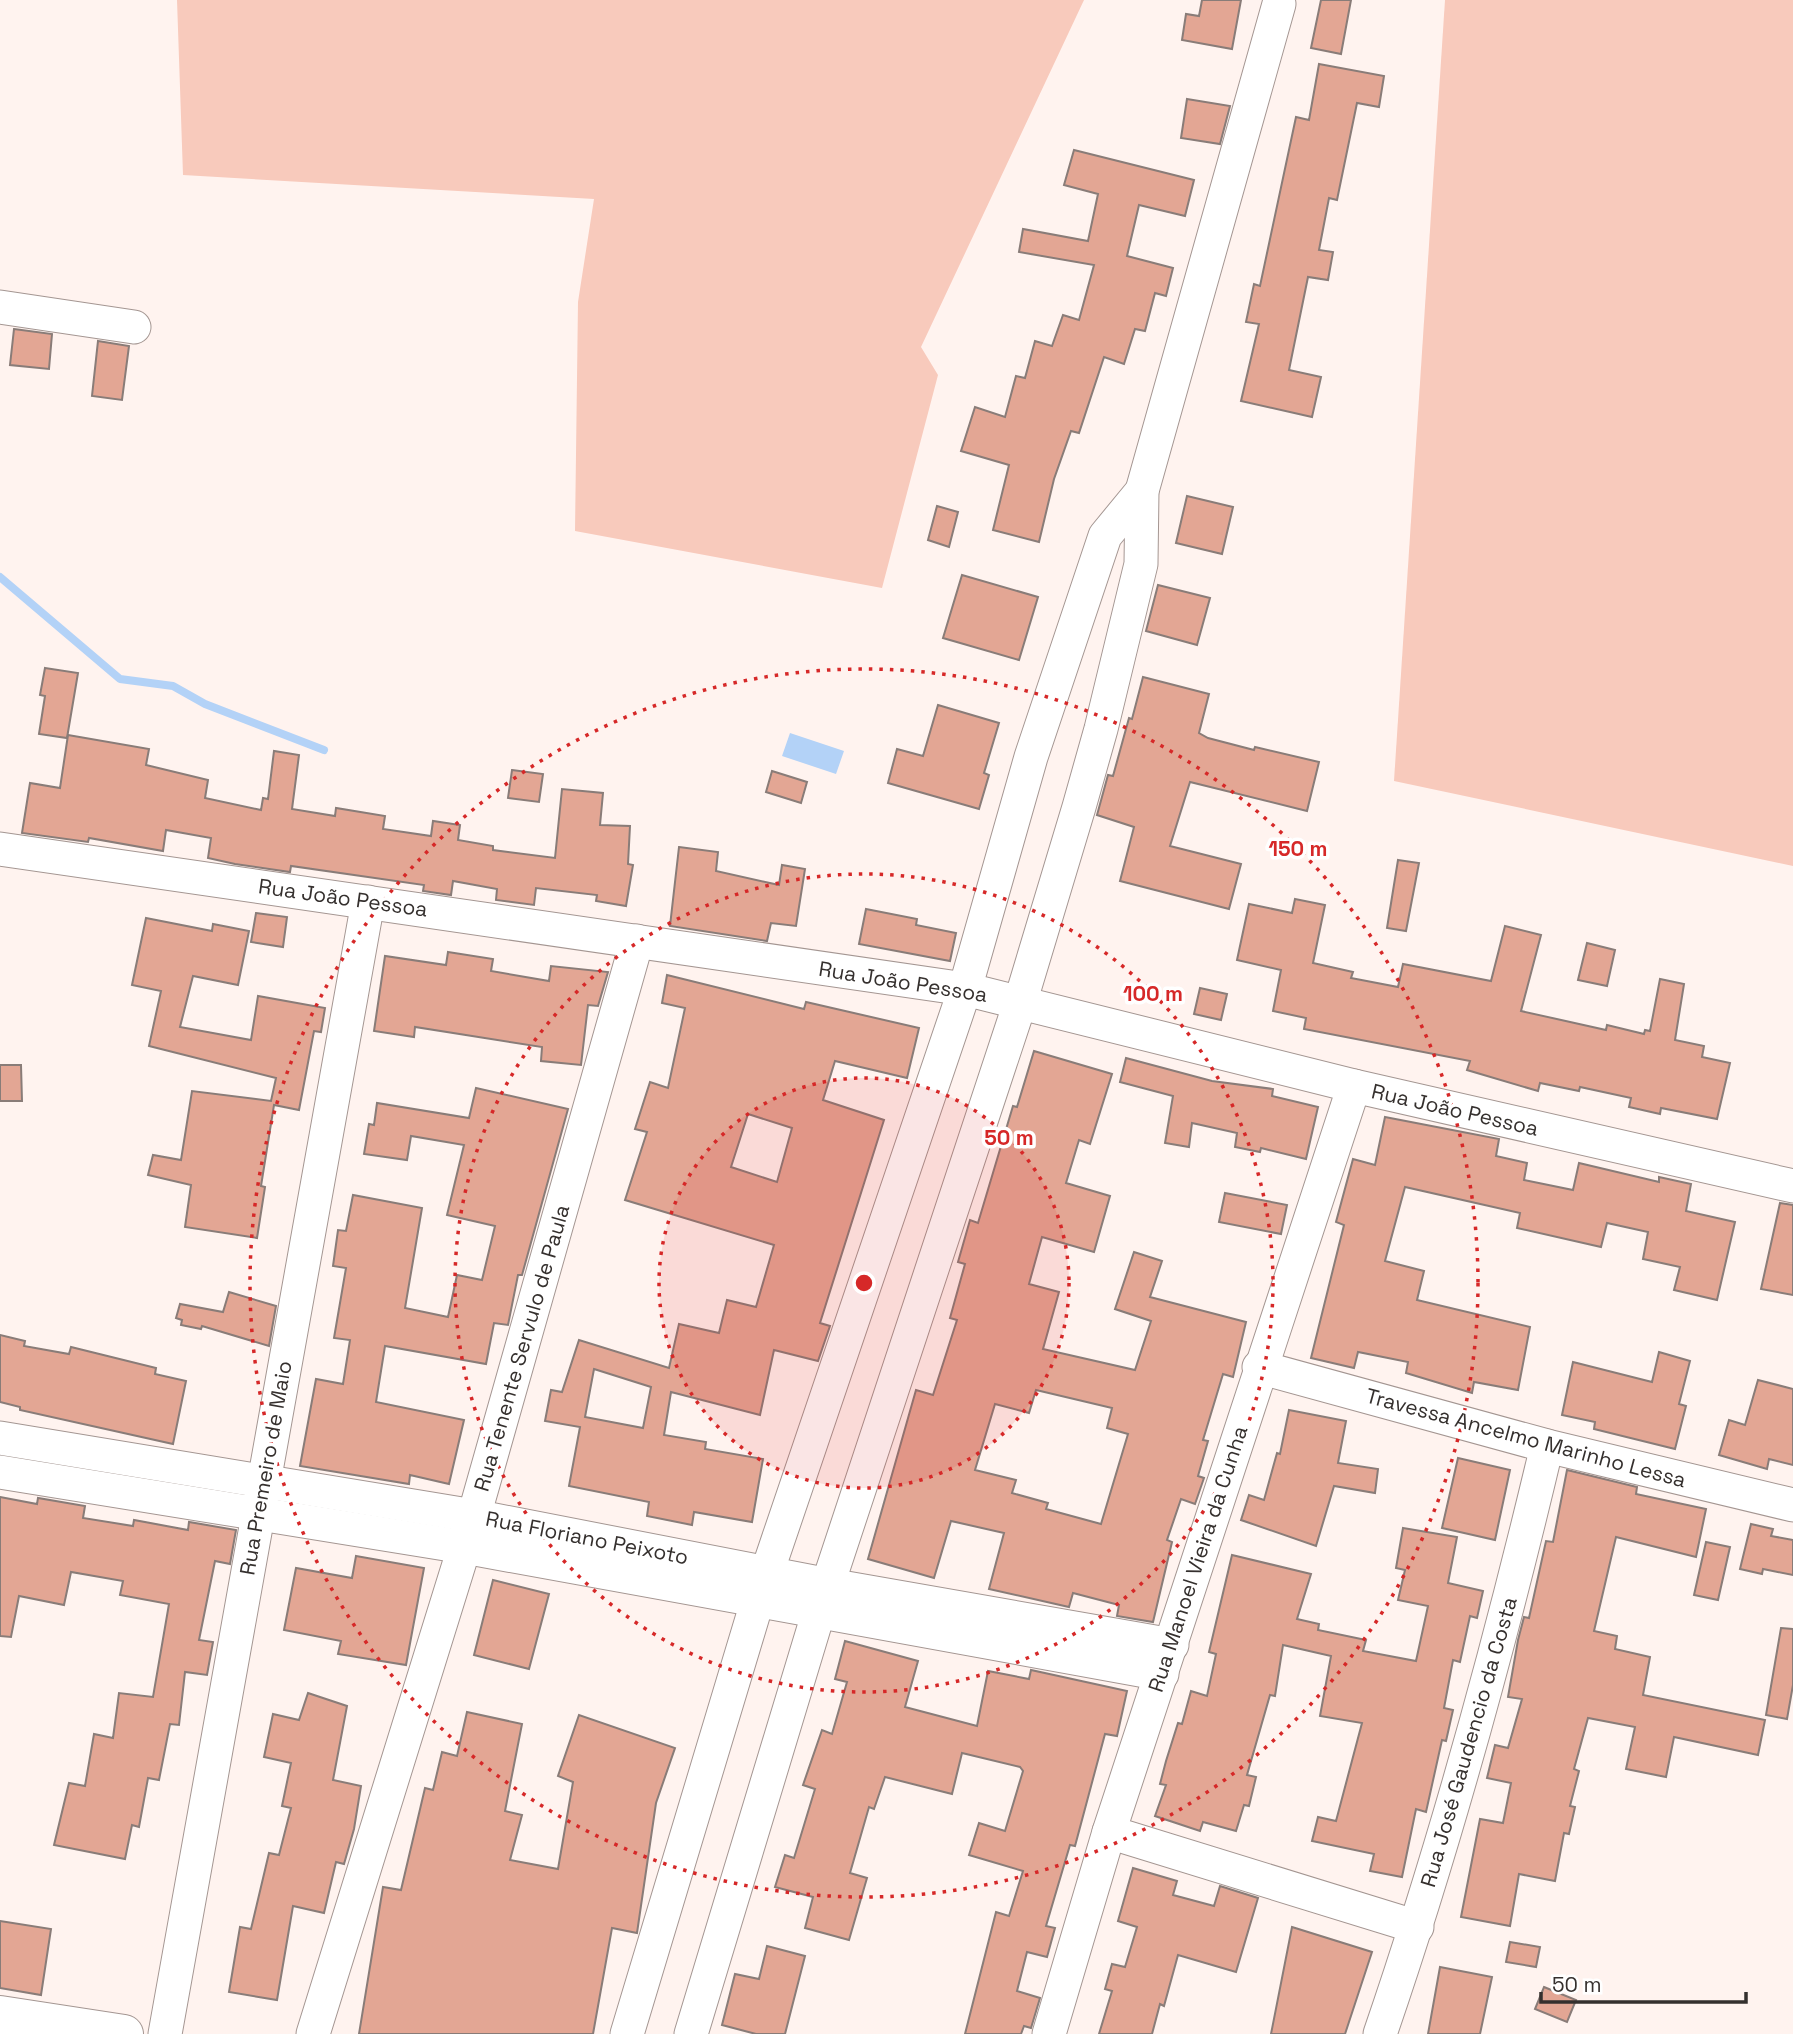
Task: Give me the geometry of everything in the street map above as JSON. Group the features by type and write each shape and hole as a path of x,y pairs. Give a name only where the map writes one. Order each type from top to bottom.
{"main road":[{"path":"0,2015 124,2034"}],"street":[{"path":"691,2034 824,1598 1020,1003 1101,729 1138,576 1142,491 1279,4"},
{"path":"0,307 134,327"},
{"path":"627,2034 763,1586 965,989 1031,757 1105,536 1142,491"},
{"name":"Rua João Pessoa","path":"0,849 965,989 1353,1086 1793,1186"},
{"name":"Rua Premeiro de Maio","path":"165,2034 368,902"},
{"name":"Rua Tenente Servulo de Paula","path":"313,2034 474,1516 637,941"},
{"name":"Rua Manoel Vieira da Cunha","path":"1049,2034 1109,1832 1353,1086"},
{"name":"Travessa Ancelmo Marinho Lessa","path":"1259,1367 1547,1446 1793,1505"},
{"name":"Rua Floriano Peixoto","path":"0,1438 263,1479 474,1516 763,1586 1167,1660"},
{"name":"Rua José Gaudencio da Costa","path":"1380,2034 1417,1927 1517,1575 1547,1446"},
{"name":"Rua Floriano Peixoto","path":"0,1472 464,1547 763,1586"},
{"path":"1109,1832 1417,1927"}],"shaded area":[{"path":"177,0 1084,0 921,347 938,375 882,588 575,531 578,302 594,199 183,175"},
{"path":"1445,0 1793,0 1793,866 1394,781"}],"water":[{"path":"790,733 844,751 836,774 782,756"}],"building":[{"path":"1202,0 1241,0 1232,49 1182,40 1186,14 1199,16"},
{"path":"1321,0 1351,0 1341,54 1311,48"},
{"path":"1319,64 1384,76 1379,107 1357,103 1337,200 1329,198 1319,250 1333,252 1328,280 1308,277 1289,370 1321,377 1312,417 1241,401 1259,324 1246,322 1254,284 1260,286 1296,117 1309,120"},
{"path":"1187,99 1230,106 1220,144 1181,138"},
{"path":"1074,150 1194,180 1185,216 1139,205 1127,256 1173,268 1166,296 1155,293 1145,331 1135,329 1124,364 1104,357 1079,433 1071,431 1054,479 1039,542 993,530 1009,465 961,451 975,407 1005,417 1016,376 1025,378 1035,341 1052,346 1063,315 1079,320 1094,265 1019,252 1023,229 1088,241 1098,194 1064,185"},
{"path":"14,329 52,334 49,369 10,365"},
{"path":"98,341 129,346 122,400 92,396"},
{"path":"1187,496 1233,507 1222,554 1176,543"},
{"path":"937,506 958,512 949,547 928,540"},
{"path":"962,575 1038,597 1019,660 943,638"},
{"path":"1158,585 1210,598 1197,645 1146,631"},
{"path":"45,668 78,673 67,738 39,734 45,696 40,695"},
{"path":"1143,677 1209,694 1199,733 1208,738 1319,762 1307,811 1190,782 1170,846 1241,864 1229,909 1120,881 1134,827 1097,815 1108,775 1113,776 1129,718 1132,719"},
{"path":"938,705 999,723 984,773 989,775 979,809 888,783 897,749 923,756"},
{"path":"68,735 149,749 146,765 208,780 205,798 261,810 263,798 268,799 274,751 299,755 292,809 335,816 336,808 385,816 383,829 431,836 433,821 460,825 458,840 493,846 493,850 555,858 562,789 603,793 600,825 630,826 628,864 633,865 626,906 596,901 597,895 536,888 534,905 496,900 497,889 453,881 451,895 423,891 424,885 291,866 290,872 235,864 208,858 211,838 166,830 163,851 89,838 88,842 22,833 30,783 60,788"},
{"path":"512,770 543,774 539,802 508,798"},
{"path":"772,771 807,782 801,803 766,792"},
{"path":"679,847 718,852 716,871 779,885 782,865 805,869 796,926 771,923 767,941 670,926"},
{"path":"1398,860 1419,863 1406,931 1387,928"},
{"path":"1295,899 1325,905 1313,963 1353,972 1351,978 1398,987 1403,964 1491,981 1505,926 1541,935 1521,1011 1606,1030 1607,1025 1644,1034 1645,1030 1650,1031 1660,979 1684,984 1675,1040 1704,1046 1702,1057 1730,1063 1717,1119 1661,1108 1660,1114 1629,1107 1631,1098 1580,1087 1579,1091 1540,1083 1538,1091 1467,1070 1470,1061 1304,1029 1306,1018 1273,1011 1281,970 1237,960 1249,904 1292,913"},
{"path":"866,909 917,919 916,925 956,933 950,961 859,944"},
{"path":"256,913 287,917 283,947 251,942"},
{"path":"146,918 212,931 213,924 249,931 238,985 193,976 180,1027 251,1040 258,996 325,1008 321,1032 314,1031 299,1110 274,1105 261,1186 265,1187 257,1238 185,1227 191,1185 148,1175 153,1155 181,1160 192,1091 271,1101 276,1078 149,1046 161,991 132,985"},
{"path":"1587,943 1615,950 1607,986 1578,980"},
{"path":"448,952 493,959 491,971 549,981 551,966 608,972 598,1006 588,1005 581,1065 541,1061 542,1047 415,1027 414,1037 374,1031 385,956 446,965"},
{"path":"667,975 804,1009 806,1002 919,1028 907,1078 835,1061 823,1100 884,1120 820,1323 830,1326 818,1361 774,1350 760,1415 671,1392 664,1435 706,1442 705,1449 763,1459 752,1522 694,1512 692,1525 647,1516 649,1502 569,1486 580,1427 545,1421 551,1390 562,1392 579,1340 669,1368 679,1324 719,1333 727,1300 756,1307 774,1245 625,1200 647,1132 635,1129 650,1082 668,1088 685,1008 662,1003","holes":["748,1114 792,1128 777,1182 731,1167","594,1369 651,1387 643,1428 585,1417"]},
{"path":"1200,988 1227,994 1221,1020 1194,1014"},
{"path":"1034,1051 1112,1074 1090,1144 1079,1140 1066,1183 1110,1196 1094,1252 1042,1237 1029,1284 1059,1292 1043,1349 1135,1370 1151,1321 1115,1309 1134,1252 1162,1261 1150,1297 1246,1322 1233,1377 1223,1374 1203,1440 1208,1441 1198,1476 1204,1478 1195,1504 1181,1499 1167,1540 1172,1542 1153,1622 1117,1616 1119,1605 1073,1593 1069,1607 989,1589 1004,1533 951,1521 934,1578 868,1559 916,1390 933,1395 957,1320 950,1318 965,1264 958,1262 970,1220 978,1223 1013,1106 1017,1107","holes":["1036,1390 1112,1408 1107,1428 1128,1434 1101,1524 1046,1509 1048,1503 1012,1493 1016,1480 975,1470 995,1404 1029,1413"]},
{"path":"1126,1058 1212,1081 1273,1089 1272,1096 1318,1107 1306,1159 1261,1148 1260,1152 1235,1147 1237,1133 1192,1123 1189,1147 1165,1143 1173,1096 1120,1082"},
{"path":"0,1065 21,1065 22,1101 0,1101"},
{"path":"476,1088 568,1109 522,1275 518,1275 508,1325 494,1323 486,1364 385,1346 376,1402 464,1420 449,1484 410,1475 409,1484 300,1466 316,1379 343,1384 350,1340 334,1338 346,1268 333,1266 338,1230 346,1231 353,1195 422,1208 405,1308 448,1317 457,1275 482,1280 495,1226 447,1215 464,1145 411,1136 407,1160 364,1154 369,1124 374,1125 377,1103 469,1118"},
{"path":"1385,1117 1499,1139 1496,1156 1527,1163 1524,1180 1573,1190 1579,1163 1659,1182 1659,1177 1691,1184 1686,1211 1735,1222 1717,1300 1674,1290 1680,1267 1643,1259 1648,1232 1607,1223 1601,1247 1517,1228 1520,1213 1405,1187 1385,1261 1424,1271 1417,1300 1530,1327 1518,1390 1474,1382 1472,1393 1406,1373 1408,1362 1358,1352 1354,1368 1311,1358 1344,1225 1336,1222 1353,1159 1375,1165"},
{"path":"1225,1193 1287,1205 1281,1234 1219,1222"},
{"path":"1780,1203 1793,1205 1793,1295 1761,1289"},
{"path":"229,1292 276,1306 269,1346 202,1326 201,1329 181,1325 182,1320 176,1318 180,1304 223,1312"},
{"path":"0,1335 25,1341 24,1346 69,1354 71,1347 156,1368 155,1374 186,1381 173,1444 20,1410 20,1407 0,1402"},
{"path":"1659,1352 1690,1361 1679,1404 1686,1406 1675,1449 1594,1429 1595,1422 1562,1415 1573,1362 1652,1382"},
{"path":"1758,1380 1793,1389 1793,1465 1769,1459 1767,1469 1719,1455 1729,1420 1745,1425"},
{"path":"1289,1410 1346,1421 1338,1463 1378,1469 1375,1493 1334,1486 1316,1546 1241,1520 1249,1495 1264,1500 1277,1453 1280,1454"},
{"path":"1458,1458 1510,1470 1495,1540 1442,1528"},
{"path":"1567,1470 1637,1487 1636,1494 1706,1509 1696,1557 1616,1537 1594,1631 1617,1636 1615,1649 1650,1657 1643,1695 1765,1720 1758,1755 1674,1737 1666,1777 1626,1769 1635,1727 1588,1718 1574,1769 1579,1771 1570,1806 1575,1807 1569,1834 1564,1833 1555,1881 1519,1874 1510,1926 1461,1917 1480,1819 1503,1823 1511,1783 1487,1778 1495,1745 1508,1748 1522,1699 1508,1697 1518,1640 1524,1617 1529,1618 1546,1541 1553,1542"},
{"path":"0,1497 37,1504 38,1498 85,1506 83,1518 133,1526 134,1520 188,1530 189,1522 236,1530 230,1564 215,1561 199,1640 213,1642 207,1675 185,1672 179,1725 170,1724 159,1780 148,1778 139,1827 132,1825 125,1859 54,1845 69,1783 85,1786 94,1734 113,1738 119,1693 153,1697 169,1604 120,1595 123,1581 71,1572 64,1605 19,1596 11,1637 0,1636"},
{"path":"1751,1524 1773,1529 1771,1536 1793,1540 1793,1575 1763,1569 1762,1574 1740,1569"},
{"path":"1403,1528 1457,1537 1448,1583 1483,1591 1477,1618 1470,1616 1460,1662 1453,1660 1444,1708 1453,1710 1446,1741 1442,1740 1426,1812 1416,1809 1402,1877 1370,1871 1374,1854 1312,1841 1318,1817 1336,1821 1362,1723 1320,1716 1331,1656 1283,1645 1275,1696 1270,1695 1247,1775 1256,1777 1249,1806 1244,1805 1236,1831 1203,1822 1200,1831 1155,1816 1166,1785 1160,1784 1166,1761 1178,1723 1182,1724 1191,1691 1207,1696 1216,1654 1209,1652 1232,1555 1311,1574 1297,1619 1319,1624 1318,1630 1366,1640 1363,1651 1416,1661 1428,1606 1398,1600 1405,1570 1396,1568"},
{"path":"1706,1542 1730,1547 1718,1600 1694,1595"},
{"path":"356,1556 424,1568 406,1665 338,1654 341,1641 284,1630 296,1568 352,1578"},
{"path":"493,1580 549,1594 529,1669 474,1655"},
{"path":"1781,1628 1793,1629 1793,1685 1787,1719 1766,1715"},
{"path":"845,1641 918,1661 905,1707 977,1726 988,1671 1029,1679 1031,1670 1127,1691 1117,1736 1105,1734 1075,1846 1070,1845 1046,1926 1055,1928 1047,1957 1027,1952 1017,1991 1040,1998 1031,2028 1024,2026 1021,2034 965,2034 996,1912 1009,1916 1023,1871 969,1855 979,1823 1005,1831 1023,1771 1020,1767 962,1753 952,1794 885,1777 874,1809 869,1807 850,1873 867,1878 849,1940 805,1928 813,1897 775,1887 785,1855 794,1858 815,1789 803,1785 822,1730 832,1734 847,1682 835,1679"},
{"path":"308,1693 347,1706 333,1780 361,1786 354,1829 344,1864 336,1862 324,1913 293,1906 277,2000 229,1992 240,1927 251,1929 269,1853 279,1855 291,1808 282,1806 291,1763 264,1757 273,1714 299,1720"},
{"path":"467,1712 522,1724 505,1811 522,1815 510,1860 558,1869 573,1782 558,1776 579,1715 675,1748 656,1803 637,1933 612,1928 593,2034 359,2034 383,1887 401,1890 425,1788 433,1790 442,1752 457,1756"},
{"path":"1133,1868 1177,1881 1173,1895 1214,1906 1220,1886 1258,1898 1236,1972 1178,1955 1164,2006 1160,2004 1152,2034 1099,2034 1112,1991 1105,1989 1112,1964 1125,1967 1137,1927 1118,1921"},
{"path":"0,1921 51,1929 41,1995 0,1988"},
{"path":"1292,1927 1372,1952 1345,2034 1271,2034"},
{"path":"1510,1942 1540,1947 1536,1967 1506,1962"},
{"path":"767,1946 805,1956 785,2034 756,2034 722,2025 735,1974 759,1979"},
{"path":"1440,1967 1492,1977 1480,2034 1428,2034"},
{"path":"1544,1987 1576,2000 1567,2022 1535,2009"}],"waterway":[{"path":"0,577 120,679 173,686 205,704 324,750"}]}
